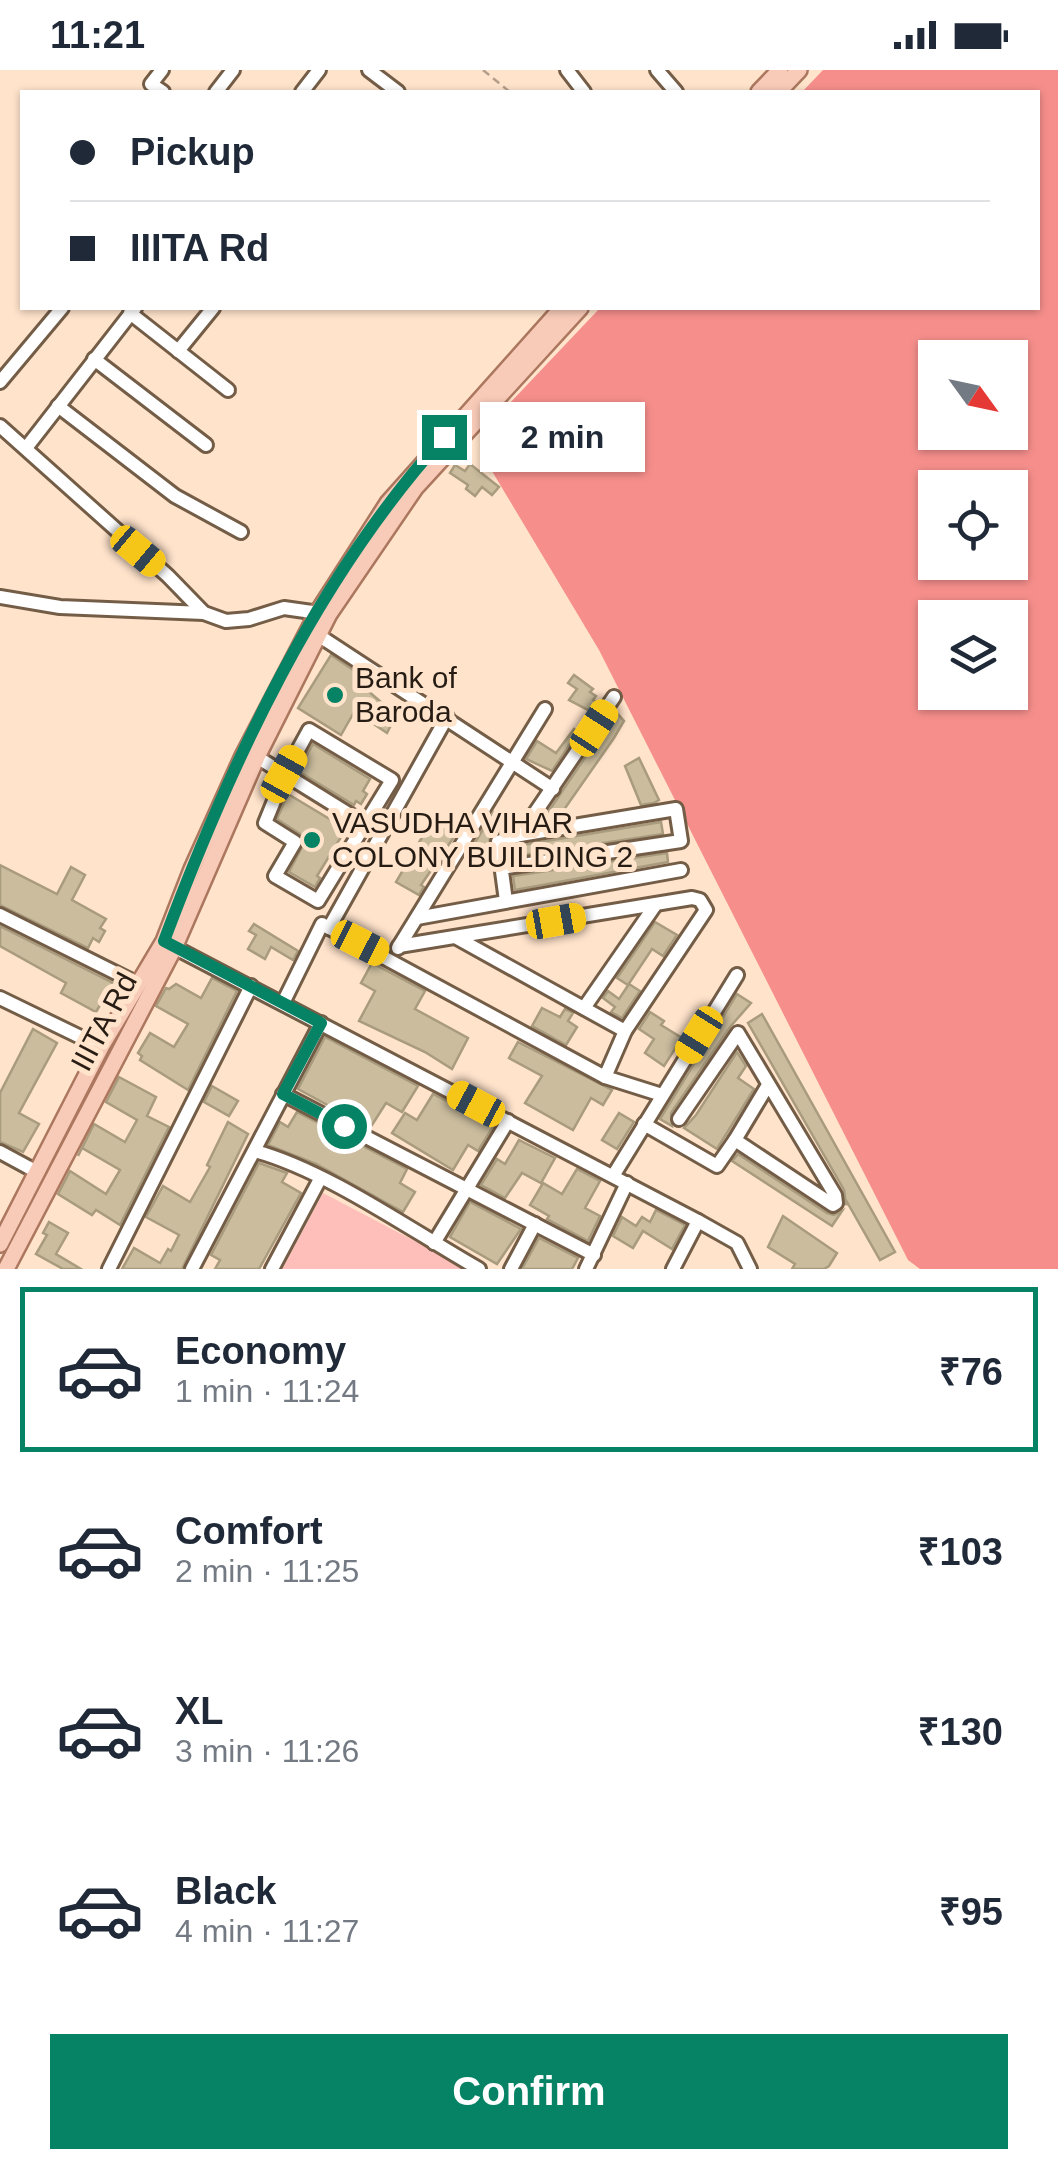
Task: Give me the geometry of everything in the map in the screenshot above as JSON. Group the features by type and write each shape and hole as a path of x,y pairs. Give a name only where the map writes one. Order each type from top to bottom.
{"main road":[{"path":"761,90 780,70"},
{"path":"780,90 799,70"},
{"name":"IIITA Rd","path":"426,467 560,310"},
{"name":"IIITA Rd","path":"0,1244 100,1047 138,984 169,944 192,869 243,756 388,503 578,310"},
{"name":"IIITA Rd","path":"6,1269 169,944 318,635 323,613"}],"street":[{"path":"159,90 151,84 162,70"},
{"path":"218,90 233,70"},
{"path":"304,90 320,70"},
{"path":"369,70 395,90"},
{"path":"567,70 582,90"},
{"path":"657,70 674,90"},
{"path":"0,382 60,310"},
{"path":"26,448 132,310 228,390"},
{"path":"178,351 211,310"},
{"path":"94,359 206,445"},
{"path":"58,406 175,496 241,532"},
{"path":"0,426 204,613"},
{"path":"0,598 60,608 204,613 226,621 250,619 284,608 323,613"},
{"path":"318,635 553,788"},
{"path":"520,835 614,697"},
{"path":"391,959 545,709"},
{"path":"328,928 446,718"},
{"path":"309,730 392,780 365,824 318,901 275,876 294,842 265,824 284,774 309,730"},
{"path":"257,756 381,834"},
{"path":"502,868 681,841 676,809 498,842 506,902"},
{"path":"417,918 681,870"},
{"path":"399,946 692,898 700,900 706,910 624,1031 606,1076"},
{"path":"584,1008 656,904"},
{"path":"0,915 138,984"},
{"path":"283,1003 322,924 606,1076 662,1096"},
{"path":"457,938 624,1031"},
{"path":"169,944 698,1221 737,1243 750,1269"},
{"path":"613,1176 736,975"},
{"path":"109,1269 251,986"},
{"path":"0,998 100,1047"},
{"path":"192,1269 321,1023"},
{"path":"679,1119 738,1033 836,1195 836,1203 833,1205 735,1140"},
{"path":"644,1124 717,1166 768,1085"},
{"path":"283,1094 594,1255"},
{"path":"434,1244 508,1121"},
{"path":"254,1151 320,1179 479,1269"},
{"path":"0,1152 37,1172"},
{"path":"272,1269 320,1179"},
{"path":"586,1269 627,1183"},
{"path":"674,1269 698,1221"},
{"path":"512,1269 535,1224"}],"path":[{"path":"484,70 508,90"}],"shaded area":[{"path":"823,70 1058,70 1058,1269 920,1269 908,1260 599,650 483,456 507,406 598,310 1040,310 1040,90 804,90"},
{"path":"323,1193 468,1269 282,1269"}],"building":[{"path":"470,464 499,487 492,495 482,487 475,496 466,489 468,485 450,473 455,465 465,471"},
{"name":"Bank of Baroda","path":"331,655 371,682 367,690 396,715 387,733 375,725 380,717 363,707 357,707 341,735 298,708"},
{"path":"574,675 593,689 590,692 598,703 592,712 569,700 577,689 568,683"},
{"path":"616,712 624,721 614,738 561,814 556,819 544,818"},
{"path":"574,729 578,732 552,771 526,759 537,741 556,753"},
{"path":"313,744 370,779 361,804 356,801 354,805 298,771"},
{"path":"639,758 659,800 654,803 641,805 625,766"},
{"name":"VASUDHA VIHAR COLONY BUILDING 2","path":"288,794 346,829 317,876 320,878 315,887 289,872 305,841 277,819"},
{"path":"494,812 509,821 503,830 490,836 489,852 482,864 467,855"},
{"path":"432,820 456,834 421,885 424,887 419,895 396,882"},
{"path":"661,822 663,834 510,857 509,849 522,845"},
{"path":"667,853 668,862 515,890 513,876"},
{"path":"0,865 57,894 71,867 85,875 72,900 106,919 100,928 105,931 99,942 93,938 88,948 0,905"},
{"path":"655,922 677,935 663,956 652,949 628,985 617,978"},
{"path":"254,924 298,951 293,960 271,947 265,959 248,949 256,935 249,931"},
{"path":"0,926 113,983 96,1012 61,993 66,983 0,946"},
{"path":"372,963 425,991 415,1009 468,1038 452,1069 359,1021 375,991 361,983"},
{"path":"212,978 237,991 188,1090 140,1060 142,1056 138,1053 150,1033 174,1047 188,1024 156,1006 166,988 176,984 201,998"},
{"path":"629,984 640,991 622,1018 611,1012 615,1007 603,998 608,991 619,999"},
{"path":"737,994 751,1003 671,1113 672,1126 660,1119"},
{"path":"542,1008 560,1017 565,1009 573,1013 568,1021 577,1027 566,1045 532,1026"},
{"path":"650,1012 664,1021 661,1025 682,1038 664,1066 645,1053 654,1039 639,1029"},
{"path":"762,1014 895,1252 880,1260 748,1023"},
{"path":"33,1029 57,1043 19,1113 39,1124 23,1152 0,1142 0,1093"},
{"path":"325,1037 418,1086 402,1112 386,1103 372,1125 346,1109 344,1114 298,1089"},
{"path":"518,1042 612,1090 603,1105 591,1098 573,1130 525,1103 542,1076 509,1058"},
{"path":"737,1052 746,1066 738,1078 754,1089 717,1149 684,1128"},
{"path":"119,1077 156,1097 147,1116 169,1127 120,1225 96,1210 92,1215 58,1194 70,1171 106,1194 120,1170 82,1148 94,1124 125,1142 137,1120 106,1102"},
{"path":"212,1086 238,1101 229,1116 204,1102"},
{"path":"433,1094 494,1125 478,1151 468,1145 453,1170 392,1133 405,1113 417,1120"},
{"path":"297,1112 407,1169 400,1183 415,1192 403,1212 316,1164 268,1145 280,1122 288,1127"},
{"path":"619,1113 634,1122 617,1149 602,1140"},
{"path":"228,1122 248,1134 182,1269 122,1269 134,1248 160,1263 168,1249 171,1251 179,1235 146,1217 163,1186 190,1202 210,1167 207,1165"},
{"path":"519,1140 555,1158 541,1183 522,1173 505,1198 481,1185 497,1159 505,1164"},
{"path":"738,1154 827,1213 842,1211 832,1226 732,1161"},
{"path":"259,1163 287,1173 282,1182 301,1193 259,1269 215,1269 220,1260 211,1255"},
{"path":"577,1169 600,1181 585,1208 600,1216 588,1241 530,1205 543,1183 562,1194"},
{"path":"470,1202 521,1229 497,1264 450,1237"},
{"path":"656,1210 685,1225 672,1249 643,1231 633,1248 613,1236 622,1217 636,1226 642,1217 650,1222"},
{"path":"783,1216 837,1253 829,1266 792,1269 795,1264 768,1247"},
{"path":"49,1222 68,1233 56,1254 81,1269 63,1269 36,1254 47,1235 43,1233"},
{"path":"539,1238 578,1258 572,1269 522,1269"}],"place":[{"name":"Bank of Baroda","path":"335,695"},
{"name":"VASUDHA VIHAR COLONY BUILDING 2","path":"312,840"}],"route":[{"path":"344,1126 283,1094 321,1023 164,941 243,756 298,646 388,503 444,437"}]}
